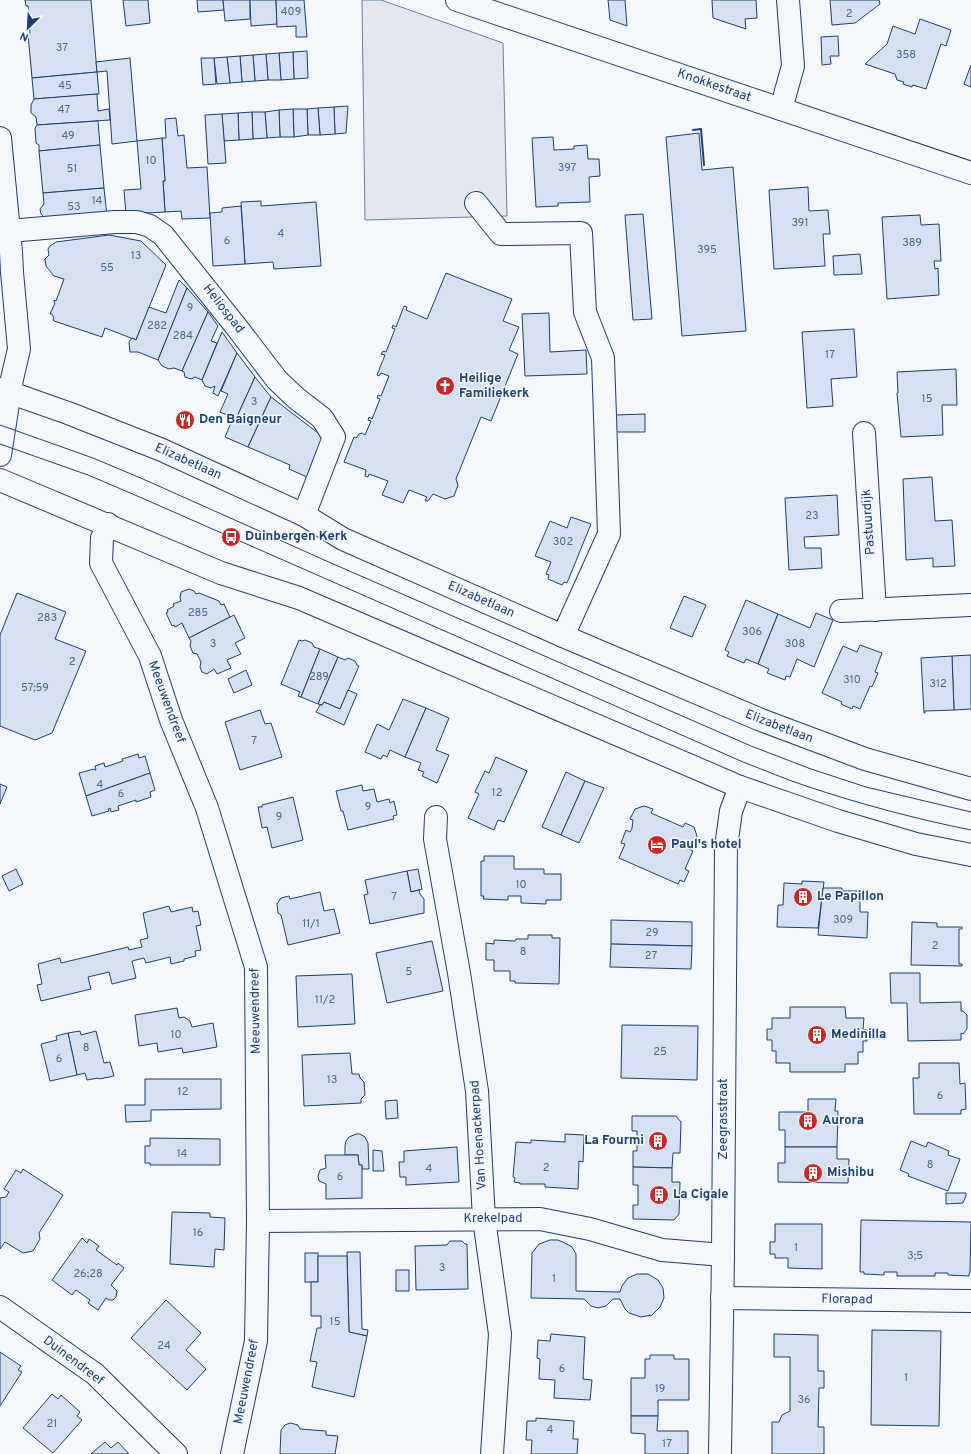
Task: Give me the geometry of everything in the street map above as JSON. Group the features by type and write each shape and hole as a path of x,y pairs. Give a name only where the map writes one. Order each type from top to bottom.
{"street":[{"name":"Knokkestraat","path":"457,0 971,173"},
{"path":"780,109 793,66 788,0"},
{"path":"0,138 11,252 6,272 19,349 5,390 0,455"},
{"path":"476,203 501,234 580,233 585,312 603,358 609,534 564,636"},
{"name":"Heliospad","path":"9,231 115,222 137,222 150,226 163,235 277,380 296,398 322,418 334,437 304,515"},
{"name":"Elizabetlaan","path":"5,390 162,450 304,515 343,539 564,636 783,729 865,759 971,789"},
{"name":"Pastuurdijk","path":"864,433 875,610"},
{"path":"0,480 108,524 221,573 300,598 740,787 838,821 916,844 971,855"},
{"name":"Meeuwendreef","path":"108,524 102,538 101,563 150,656 171,720 207,808 256,967 258,1221 256,1341 232,1454"},
{"path":"841,611 971,605"},
{"name":"Zeegrasstraat","path":"720,1454 726,847 731,811 740,787"},
{"name":"Van Hoenackerpad","path":"436,817 436,839 477,1091 484,1219 500,1334 492,1454"},
{"name":"Krekelpad","path":"258,1221 540,1219 590,1229 662,1250 723,1255"},
{"name":"Florapad","path":"722,1298 971,1301"},
{"name":"Duinendreef","path":"0,1307 95,1374 176,1454"}],"shaded area":[{"path":"362,0 381,0 503,43 507,216 365,220"}],"building":[{"path":"25,0 91,0 97,72 32,78 28,34 30,34 28,6 26,6"},
{"path":"123,0 148,0 150,23 126,26"},
{"path":"197,0 223,0 224,10 198,12"},
{"path":"223,0 250,0 250,19 225,21"},
{"path":"250,0 276,0 277,24 251,26"},
{"path":"276,0 304,0 307,37 296,37 296,26 277,27"},
{"path":"608,0 625,0 627,26 610,20"},
{"path":"712,0 756,0 757,18 745,19 746,29 713,18"},
{"path":"830,0 879,0 880,4 855,23 832,25"},
{"path":"920,19 951,30 946,46 941,44 926,89 903,84 904,82 897,80 895,74 865,64 887,44 893,26 915,34"},
{"path":"838,36 839,56 830,56 831,64 822,65 821,37"},
{"path":"307,51 308,78 294,79 293,52"},
{"path":"293,52 294,79 281,80 279,53"},
{"path":"279,53 281,80 268,80 266,54"},
{"path":"266,54 268,80 255,81 253,55"},
{"path":"253,55 255,81 242,82 240,56"},
{"path":"240,56 242,82 230,83 227,57"},
{"path":"227,57 230,83 217,84 214,58"},
{"path":"130,58 137,141 112,144 107,71 97,72 96,62"},
{"path":"201,58 214,58 216,84 203,85"},
{"path":"971,65 971,87 964,84"},
{"path":"97,72 99,94 34,99 32,78"},
{"path":"97,94 98,111 109,109 110,120 37,125 36,117 31,113 31,105 34,99"},
{"path":"348,106 346,133 335,134 334,107"},
{"path":"334,107 335,134 320,135 318,108"},
{"path":"318,108 320,135 308,135 307,109"},
{"path":"293,109 307,109 308,135 294,137"},
{"path":"293,109 294,137 280,137 279,110"},
{"path":"279,110 280,137 267,138 265,112"},
{"path":"252,112 265,112 267,138 253,139"},
{"path":"252,112 253,139 239,140 238,113"},
{"path":"238,113 239,140 224,141 222,114"},
{"path":"222,114 226,163 208,164 205,115"},
{"path":"176,118 178,136 184,135 187,168 207,167 210,218 182,219 181,211 165,212 163,181 165,181 162,138 166,138 165,119"},
{"path":"98,121 100,145 39,151 39,145 36,143 35,128 37,125"},
{"path":"699,133 702,170 733,167 746,331 682,336 666,137"},
{"path":"553,137 554,150 574,149 574,146 587,145 588,159 599,159 600,176 589,177 590,202 558,203 558,206 536,207 532,138"},
{"path":"162,138 165,181 163,181 165,212 126,214 124,190 141,189 137,141"},
{"path":"100,145 104,188 43,193 39,151"},
{"path":"808,187 809,211 828,210 830,234 823,234 825,266 774,269 769,190"},
{"path":"104,188 107,216 45,218 41,214 40,209 44,204 43,193"},
{"path":"261,201 261,206 316,202 321,266 274,269 273,262 245,264 241,202"},
{"path":"241,206 245,264 213,266 210,213 222,212 222,208"},
{"path":"643,214 652,319 633,320 625,215"},
{"path":"920,215 921,225 939,224 941,261 934,261 935,269 938,268 939,295 887,299 882,217"},
{"path":"109,235 141,241 166,265 136,340 105,328 102,337 54,321 52,314 50,314 55,303 54,300 56,301 64,279 54,276 46,266 45,259 49,255 48,249 50,246 56,242"},
{"path":"860,254 862,274 834,275 833,256"},
{"name":"Heilige Familiekerk","path":"446,273 512,299 503,321 519,327 509,350 518,354 491,421 481,417 456,479 458,485 454,496 445,499 433,494 428,501 425,501 427,497 409,490 403,503 382,495 388,481 369,474 368,477 365,476 366,470 344,462 354,437 356,438 362,433 365,435 371,421 368,420 369,417 372,419 380,399 377,398 378,395 381,396 389,376 381,373 379,376 377,375 385,355 381,354 383,351 386,352 395,329 392,328 393,325 396,327 404,306 407,307 406,310 427,319"},
{"path":"179,280 187,288 158,360 138,352 130,352 129,342 132,338 136,340 149,307 166,313"},
{"path":"187,288 208,312 182,371 174,368 169,369 162,366 158,360"},
{"path":"208,312 218,326 211,341 217,343 202,380 195,377 191,379 185,377 184,372 182,371"},
{"path":"549,313 550,352 586,350 587,374 525,376 522,314"},
{"path":"854,329 857,377 831,379 833,406 807,408 802,332"},
{"path":"222,332 237,353 218,396 213,393 215,386 211,388 205,386 202,380"},
{"path":"237,353 255,377 236,419 220,412 228,394 221,391"},
{"path":"956,369 957,405 942,405 943,435 901,437 897,393 897,372"},
{"path":"255,377 271,397 248,447 225,437 233,418 236,419"},
{"path":"271,397 326,439 307,477 289,469 290,465 248,447"},
{"path":"645,414 645,432 615,432 615,415"},
{"path":"932,477 935,521 952,520 955,566 933,567 933,558 906,560 903,479"},
{"path":"837,495 839,535 804,537 805,548 821,548 822,568 789,570 785,498"},
{"path":"571,517 591,524 567,583 564,582 562,585 548,579 549,575 546,574 551,562 535,556 550,521 567,528"},
{"path":"189,589 194,591 196,594 199,593 219,601 221,605 224,604 230,617 189,638 182,623 175,627 174,625 172,626 166,613 168,612 167,610 174,606 173,604 181,601 181,592"},
{"path":"17,593 66,612 55,639 86,651 52,733 35,740 0,726 0,635"},
{"path":"684,596 706,605 692,637 670,628"},
{"path":"746,600 778,614 758,664 746,659 744,663 727,656 729,652 725,650"},
{"path":"816,613 833,620 814,667 797,659 790,677 786,676 785,680 767,673 769,669 758,664 778,614 810,628"},
{"path":"234,615 245,638 235,643 241,654 227,660 231,668 217,674 214,669 207,674 202,672 200,667 201,662 197,654 193,653 189,638"},
{"path":"299,640 305,640 312,643 314,647 320,649 301,697 298,696 300,692 281,684"},
{"path":"860,645 882,653 875,672 878,673 872,687 870,686 860,709 853,706 852,709 841,704 842,702 822,693 843,646 857,652"},
{"path":"320,649 338,657 318,704 301,697"},
{"path":"971,655 971,709 954,710 952,656"},
{"path":"952,656 954,710 925,711 924,713 921,658"},
{"path":"338,657 345,660 348,658 355,661 359,666 340,709 324,702 322,705 318,704"},
{"path":"246,670 252,685 234,693 228,679"},
{"path":"348,690 357,694 344,725 316,712 320,705 324,702 340,709"},
{"path":"403,699 426,708 405,757 390,750 387,757 383,755 381,759 365,752 377,724 389,730"},
{"path":"426,708 449,718 436,750 449,755 437,783 422,776 424,772 418,770 421,763 405,757"},
{"path":"260,710 265,724 271,723 282,757 240,770 225,722"},
{"path":"138,754 139,758 145,756 150,773 86,796 79,773 94,769 96,770 95,766 104,763 105,767 123,761 122,759"},
{"path":"496,757 527,771 504,822 498,820 494,830 468,818 479,794 475,792 485,771 489,773"},
{"path":"566,772 585,781 561,835 542,827"},
{"path":"150,773 155,790 150,792 151,797 118,806 119,810 111,812 110,808 108,809 109,811 92,816 86,796"},
{"path":"585,781 604,788 579,843 561,835"},
{"path":"0,784 7,787 0,804"},
{"path":"362,785 363,791 374,789 377,802 389,799 390,803 394,801 397,815 393,816 394,819 348,830 336,791"},
{"path":"293,797 303,840 272,848 267,827 262,828 258,807"},
{"name":"Paul's hotel","path":"644,806 653,809 651,813 683,827 685,823 694,827 697,836 693,845 689,843 687,848 693,851 685,869 689,871 684,882 680,880 678,884 619,858 625,844 621,843 626,830 630,832 632,828 633,820 630,819 635,809"},
{"path":"484,856 514,856 514,869 544,869 544,874 561,874 561,900 546,900 546,904 521,903 521,896 508,896 508,900 483,899 484,896 481,896 481,861 484,861"},
{"path":"16,869 23,884 9,891 2,876"},
{"path":"418,869 422,889 411,892 407,871"},
{"path":"407,871 411,892 419,890 424,899 424,913 370,924 364,895 368,894 365,880"},
{"name":"Le Papillon","path":"802,881 824,882 818,928 777,927 778,905 783,905 784,883 802,884"},
{"path":"823,888 842,888 842,891 860,891 860,912 868,912 867,938 818,935"},
{"path":"320,892 324,911 334,909 340,933 288,945 281,915 278,913 277,904 281,898 289,896 290,899"},
{"path":"169,906 171,912 192,907 193,912 198,911 201,925 196,926 201,950 195,951 196,956 171,964 170,957 146,963 144,958 132,961 136,978 112,984 109,972 88,977 91,989 41,1001 37,985 42,984 38,964 60,958 61,963 128,947 129,950 142,947 140,940 148,938 143,913"},
{"path":"611,920 692,922 692,946 611,944"},
{"path":"912,922 937,923 937,927 962,927 962,929 959,929 959,964 962,964 962,966 911,965"},
{"path":"528,935 552,935 552,938 560,938 559,984 515,983 515,981 510,981 510,971 494,971 494,960 486,960 486,943 494,944 494,940 515,941 516,939 528,939"},
{"path":"432,941 443,991 387,1003 376,953"},
{"path":"611,944 692,946 691,969 610,967"},
{"path":"890,973 920,973 920,1003 961,1002 961,1011 967,1015 967,1029 963,1034 961,1033 961,1040 908,1041 907,1003 891,1003"},
{"path":"352,974 355,1024 298,1027 296,976"},
{"name":"Medinilla","path":"790,1007 845,1007 846,1018 864,1018 863,1029 867,1030 867,1041 863,1041 863,1052 858,1052 858,1064 845,1064 845,1072 790,1072 790,1063 776,1063 776,1051 772,1051 772,1040 767,1040 767,1029 772,1029 772,1018 790,1018"},
{"path":"177,1008 179,1018 184,1017 190,1021 192,1027 213,1023 217,1047 183,1053 182,1048 158,1052 157,1043 139,1046 135,1015"},
{"path":"622,1025 698,1026 697,1080 621,1078"},
{"path":"80,1031 81,1035 96,1031 104,1063 110,1062 114,1076 87,1080 85,1073 77,1075 68,1033"},
{"path":"68,1033 77,1075 50,1081 41,1044 57,1040 56,1036"},
{"path":"350,1053 352,1074 359,1074 360,1078 364,1082 365,1095 361,1099 361,1103 304,1106 302,1055"},
{"path":"919,1063 959,1063 960,1084 965,1083 966,1109 961,1110 961,1114 914,1114 913,1078 919,1078"},
{"path":"145,1079 221,1079 221,1109 151,1110 151,1121 126,1122 125,1105 145,1105"},
{"name":"Aurora","path":"808,1099 836,1099 835,1111 838,1111 837,1147 785,1147 785,1130 779,1130 779,1112 808,1112"},
{"path":"397,1100 398,1118 386,1119 385,1101"},
{"name":"La Fourmi","path":"632,1116 676,1116 681,1122 680,1153 673,1153 672,1168 633,1167 633,1151 637,1151 637,1131 632,1131"},
{"path":"360,1134 365,1137 368,1143 369,1169 362,1169 362,1165 359,1165 358,1155 345,1155 346,1141 349,1137"},
{"path":"565,1134 584,1135 583,1162 579,1161 578,1189 545,1187 545,1184 520,1184 514,1182 515,1178 513,1177 516,1142 531,1143 531,1140 565,1142"},
{"path":"150,1138 220,1139 220,1165 150,1165 150,1163 145,1163 145,1146 150,1146"},
{"path":"911,1141 926,1147 928,1142 949,1151 948,1155 960,1159 948,1191 908,1176 909,1174 900,1170"},
{"path":"457,1147 459,1182 406,1185 406,1177 400,1177 399,1162 404,1162 404,1151"},
{"name":"Mishibu","path":"785,1147 837,1147 837,1159 849,1159 848,1183 778,1182 778,1163 785,1163"},
{"path":"373,1150 382,1151 384,1171 373,1171"},
{"path":"325,1155 358,1155 359,1165 362,1165 362,1198 326,1199 326,1184 319,1181 318,1176 320,1170 326,1168"},
{"name":"La Cigale","path":"633,1167 672,1168 672,1182 680,1182 679,1214 674,1220 633,1219 633,1205 638,1205 638,1185 633,1185"},
{"path":"23,1169 63,1195 39,1233 40,1239 33,1251 23,1253 5,1242 0,1249 0,1198 6,1197 9,1192 4,1189 16,1170 21,1173"},
{"path":"946,1193 966,1193 966,1196 963,1203 946,1204"},
{"path":"172,1212 210,1213 210,1217 225,1218 224,1250 215,1249 214,1267 170,1264"},
{"path":"861,1220 971,1222 969,1276 935,1273 935,1276 897,1276 897,1272 884,1272 884,1275 864,1274 864,1272 860,1272"},
{"path":"775,1224 822,1224 822,1269 788,1268 788,1258 775,1258 775,1254 770,1254 770,1242 775,1242"},
{"path":"82,1238 87,1243 89,1239 99,1246 96,1250 117,1265 118,1263 124,1268 111,1285 117,1291 116,1297 113,1300 106,1298 98,1310 88,1303 90,1300 76,1290 72,1295 52,1280"},
{"path":"550,1240 558,1240 565,1243 572,1247 576,1254 576,1291 620,1292 622,1286 628,1278 637,1274 648,1274 658,1280 663,1288 664,1298 660,1307 652,1315 641,1317 629,1313 625,1309 620,1299 613,1299 606,1306 598,1308 591,1306 584,1299 531,1298 532,1253 539,1244"},
{"path":"450,1241 462,1241 467,1244 468,1289 416,1290 415,1246 447,1245"},
{"path":"347,1252 360,1252 362,1329 368,1330 367,1336 349,1332"},
{"path":"305,1253 318,1253 318,1282 305,1282"},
{"path":"318,1256 347,1256 349,1332 367,1336 354,1397 312,1387 317,1362 310,1361 317,1328 321,1328 321,1316 311,1316 311,1282 318,1282"},
{"path":"396,1270 409,1270 409,1291 396,1291"},
{"path":"166,1300 201,1333 186,1350 206,1369 187,1390 131,1338"},
{"path":"872,1330 941,1331 939,1426 871,1425"},
{"path":"551,1334 585,1337 583,1379 592,1380 590,1400 554,1398 555,1380 539,1379 540,1359 537,1358 538,1340 550,1341"},
{"path":"774,1334 818,1335 818,1371 824,1371 824,1388 819,1388 818,1427 824,1427 824,1454 772,1454 772,1422 779,1422 782,1415 790,1411 790,1357 774,1357"},
{"path":"0,1352 21,1366 18,1370 22,1372 0,1406"},
{"path":"650,1355 674,1355 674,1359 689,1359 689,1400 658,1400 658,1416 631,1416 631,1378 645,1378 645,1359 650,1359"},
{"path":"52,1394 58,1399 61,1395 80,1412 77,1416 82,1420 53,1453 23,1428"},
{"path":"631,1416 658,1416 657,1431 688,1431 688,1454 645,1454 645,1434 631,1433"},
{"path":"536,1418 574,1421 573,1439 578,1439 577,1454 531,1454 532,1440 526,1440 527,1421 536,1421"},
{"path":"290,1423 298,1425 300,1429 326,1431 326,1435 338,1436 335,1454 280,1454 281,1430 285,1425"},
{"path":"105,1442 111,1448 118,1442 129,1454 91,1454"}],"tram line":[{"path":"0,425 93,458 143,479 331,563 751,746 811,769 866,787 971,812"},
{"path":"0,444 88,475 135,495 743,762 798,783 847,799 888,811 971,830"}],"wall":[{"path":"693,130 701,129 704,165"}],"place":[{"name":"Heilige Familiekerk","path":"445,386"},
{"name":"Den Baigneur","path":"185,420"},
{"name":"Duinbergen Kerk","path":"231,537"},
{"name":"Paul's hotel","path":"657,845"},
{"name":"Le Papillon","path":"803,897"},
{"name":"Medinilla","path":"817,1035"},
{"name":"Aurora","path":"808,1121"},
{"name":"La Fourmi","path":"658,1141"},
{"name":"Mishibu","path":"813,1173"},
{"name":"La Cigale","path":"659,1195"}]}
